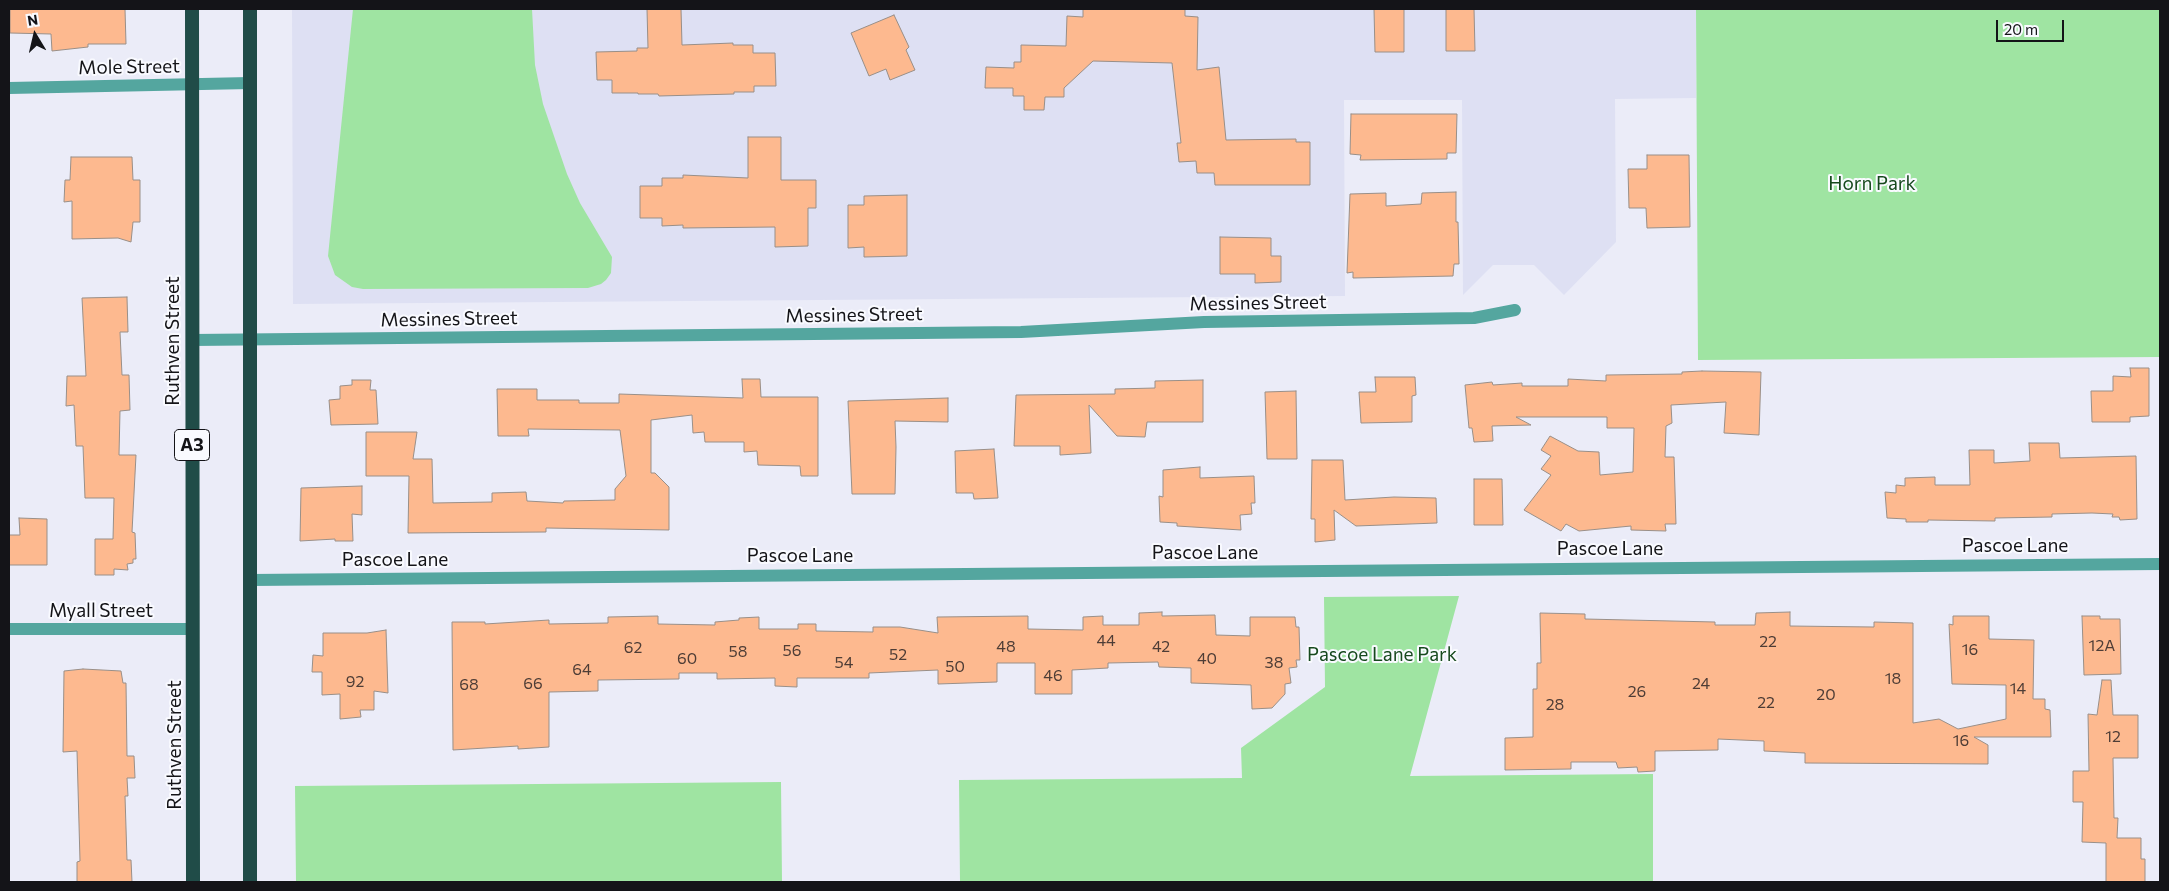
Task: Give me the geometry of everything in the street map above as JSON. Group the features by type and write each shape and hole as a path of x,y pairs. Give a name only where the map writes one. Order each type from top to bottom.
{"highway":[{"name":"Ruthven Street","path":"192,9 193,882"},
{"path":"250,9 250,882"}],"street":[{"name":"Mole Street","path":"9,88 250,83"},
{"name":"Messines Street","path":"192,340 1021,332 1204,322 1474,318 1515,310"},
{"name":"Pascoe Lane","path":"250,580 2160,564"},
{"name":"Myall Street","path":"9,629 193,629"}],"shaded area":[{"path":"292,9 1696,9 1696,98 1615,99 1616,242 1564,295 1534,265 1493,265 1463,295 1462,100 1344,100 1345,296 293,304"}],"green space":[{"path":"353,9 532,9 535,65 543,104 567,174 580,203 612,257 611,273 606,280 601,284 588,288 363,289 352,287 335,275 328,256"},
{"name":"Horn Park","path":"1696,9 2160,9 2160,357 1698,360"},
{"name":"Pascoe Lane Park","path":"1459,596 1410,776 1653,774 1653,882 960,882 959,780 1242,778 1241,748 1325,687 1324,597"},
{"path":"781,782 782,882 296,882 295,786"}],"building":[{"path":"10,9 125,9 126,44 88,44 88,47 52,51 51,34 10,33"},
{"path":"647,9 681,9 682,45 733,43 733,45 753,45 753,53 775,53 776,86 754,86 754,92 734,92 734,94 659,96 658,94 612,93 612,80 597,80 596,52 637,51 637,48 648,48"},
{"path":"1083,9 1185,9 1185,16 1198,17 1197,70 1219,67 1226,140 1296,139 1296,142 1310,142 1310,185 1215,185 1214,173 1197,173 1196,161 1179,162 1177,143 1181,143 1172,63 1093,61 1064,88 1064,97 1045,97 1044,110 1024,110 1024,96 1013,96 1013,88 985,88 986,67 1014,68 1014,62 1021,62 1021,45 1066,46 1067,16 1083,17"},
{"path":"1374,9 1404,9 1404,52 1375,52"},
{"path":"1446,9 1474,9 1475,51 1446,51"},
{"path":"894,15 909,47 906,50 915,70 890,80 886,69 869,76 851,33"},
{"path":"1351,114 1457,114 1456,153 1447,153 1447,159 1360,160 1361,155 1350,154"},
{"path":"748,137 781,137 781,180 816,180 816,208 808,208 808,246 775,247 775,227 683,228 683,225 662,226 662,218 640,218 640,186 662,186 662,178 683,178 683,175 748,178"},
{"path":"1647,155 1689,155 1690,227 1647,228 1646,208 1629,208 1628,169 1647,169"},
{"path":"71,157 132,157 133,180 140,180 140,222 133,222 131,242 118,238 72,239 72,201 64,202 65,180 70,180"},
{"path":"1456,192 1459,264 1454,264 1453,276 1353,278 1353,272 1347,273 1350,194 1386,193 1386,206 1421,204 1422,193"},
{"path":"907,195 907,256 864,257 864,247 848,248 848,205 864,205 864,196"},
{"path":"1220,237 1271,238 1271,256 1281,256 1281,282 1255,283 1255,274 1220,274"},
{"path":"127,297 128,332 120,332 122,375 129,375 130,410 120,411 119,455 136,455 132,532 135,533 136,559 133,559 133,563 127,564 128,570 114,569 114,575 95,575 95,539 113,539 114,498 85,498 83,446 76,446 74,405 66,406 67,376 86,376 82,298"},
{"path":"2130,368 2149,368 2149,416 2130,417 2130,422 2092,422 2091,391 2113,391 2113,376 2131,377"},
{"path":"1682,372 1761,372 1759,435 1724,433 1726,402 1671,405 1672,423 1666,426 1665,457 1674,457 1676,524 1665,524 1666,531 1631,530 1631,526 1579,531 1566,524 1561,531 1524,510 1551,475 1541,469 1551,456 1541,450 1550,436 1578,451 1599,452 1600,475 1633,472 1634,428 1607,428 1607,417 1516,417 1531,425 1492,426 1493,441 1474,442 1472,428 1469,428 1465,385 1492,382 1493,385 1522,383 1522,386 1568,386 1568,379 1606,381 1606,375 1682,374"},
{"path":"1375,377 1415,377 1416,395 1412,396 1412,422 1361,423 1359,392 1376,392"},
{"path":"742,379 760,379 761,397 818,397 818,476 801,476 800,466 758,465 757,451 744,452 744,442 705,442 704,432 693,433 692,415 651,420 651,473 655,473 669,487 669,530 546,528 546,532 408,533 409,476 366,476 366,432 417,432 413,459 432,459 433,503 492,502 492,493 526,492 527,501 563,503 564,501 615,500 615,489 626,476 620,430 528,429 529,436 498,436 497,389 537,389 537,400 579,400 579,403 619,403 619,394 743,398"},
{"path":"352,380 371,380 370,390 376,390 378,424 331,425 329,400 340,399 340,386 352,385"},
{"path":"1203,380 1203,422 1147,422 1145,437 1117,436 1089,405 1091,453 1060,455 1060,446 1014,446 1016,395 1115,394 1115,389 1155,388 1155,381"},
{"path":"1296,391 1297,459 1267,459 1265,392"},
{"path":"948,398 948,422 895,421 895,494 852,494 848,401"},
{"path":"2029,443 2059,443 2060,458 2136,456 2137,519 2120,520 2119,517 2112,517 2113,514 2092,513 2052,514 2052,517 1995,518 1995,521 1928,520 1928,522 1906,522 1906,519 1887,518 1885,492 1896,493 1896,485 1905,486 1905,478 1935,477 1935,485 1970,485 1969,450 1994,450 1994,463 2030,461"},
{"path":"994,449 998,498 974,499 973,493 956,493 955,451"},
{"path":"1312,460 1343,460 1345,500 1394,497 1436,498 1437,523 1356,526 1334,510 1335,540 1315,542 1315,519 1311,519"},
{"path":"1200,467 1200,478 1254,476 1255,503 1251,503 1252,514 1240,515 1241,530 1177,526 1177,523 1160,522 1159,496 1163,497 1163,470"},
{"path":"1474,479 1502,479 1503,525 1474,525"},
{"path":"362,486 362,515 352,514 353,541 335,541 335,539 300,541 301,488"},
{"path":"19,518 47,519 47,565 9,565 9,535 20,535"},
{"path":"1162,612 1162,616 1215,615 1216,635 1250,636 1250,617 1295,617 1296,627 1299,627 1300,660 1296,660 1297,667 1289,668 1291,683 1285,684 1285,694 1272,708 1252,709 1251,685 1191,683 1191,668 1159,667 1158,662 1108,663 1108,668 1072,670 1072,694 1035,694 1035,663 997,663 997,682 938,684 938,670 869,673 869,678 797,678 797,687 775,686 775,678 717,679 717,673 679,673 679,679 598,680 598,691 549,692 549,747 518,749 518,746 453,750 452,622 485,622 485,624 549,620 549,624 608,623 608,617 658,616 658,624 715,625 715,622 759,617 759,629 798,629 798,624 816,624 816,631 873,632 873,627 900,627 938,633 937,617 1028,616 1028,629 1083,630 1083,617 1103,616 1103,625 1139,625 1139,613"},
{"path":"1790,612 1790,626 1874,627 1874,622 1913,623 1913,723 1939,719 1958,729 2006,719 2006,685 1952,684 1949,624 1953,625 1953,616 1989,616 1989,639 2034,640 2033,699 2045,699 2045,709 2050,710 2051,737 1974,737 1988,745 1988,764 1805,763 1805,753 1764,751 1764,741 1718,739 1718,750 1655,751 1655,771 1638,772 1637,767 1618,768 1616,762 1571,762 1571,769 1505,770 1505,738 1533,737 1533,689 1537,689 1537,663 1541,663 1540,613 1585,614 1585,619 1715,622 1715,625 1755,625 1756,613"},
{"path":"2082,616 2100,616 2100,619 2120,619 2121,674 2084,675"},
{"path":"386,630 388,693 374,691 374,710 360,710 361,717 340,719 340,694 322,695 322,672 312,672 313,655 323,656 323,633 367,633"},
{"path":"83,669 121,671 123,683 126,683 127,756 134,756 135,778 127,778 128,796 125,796 127,860 131,860 132,882 77,882 77,862 80,861 77,751 63,752 64,671"},
{"path":"2102,680 2111,680 2113,715 2138,715 2138,758 2113,758 2114,818 2118,818 2117,838 2141,838 2141,859 2145,859 2145,882 2106,882 2106,843 2082,842 2083,802 2073,802 2073,771 2089,771 2088,714 2097,715"}]}
